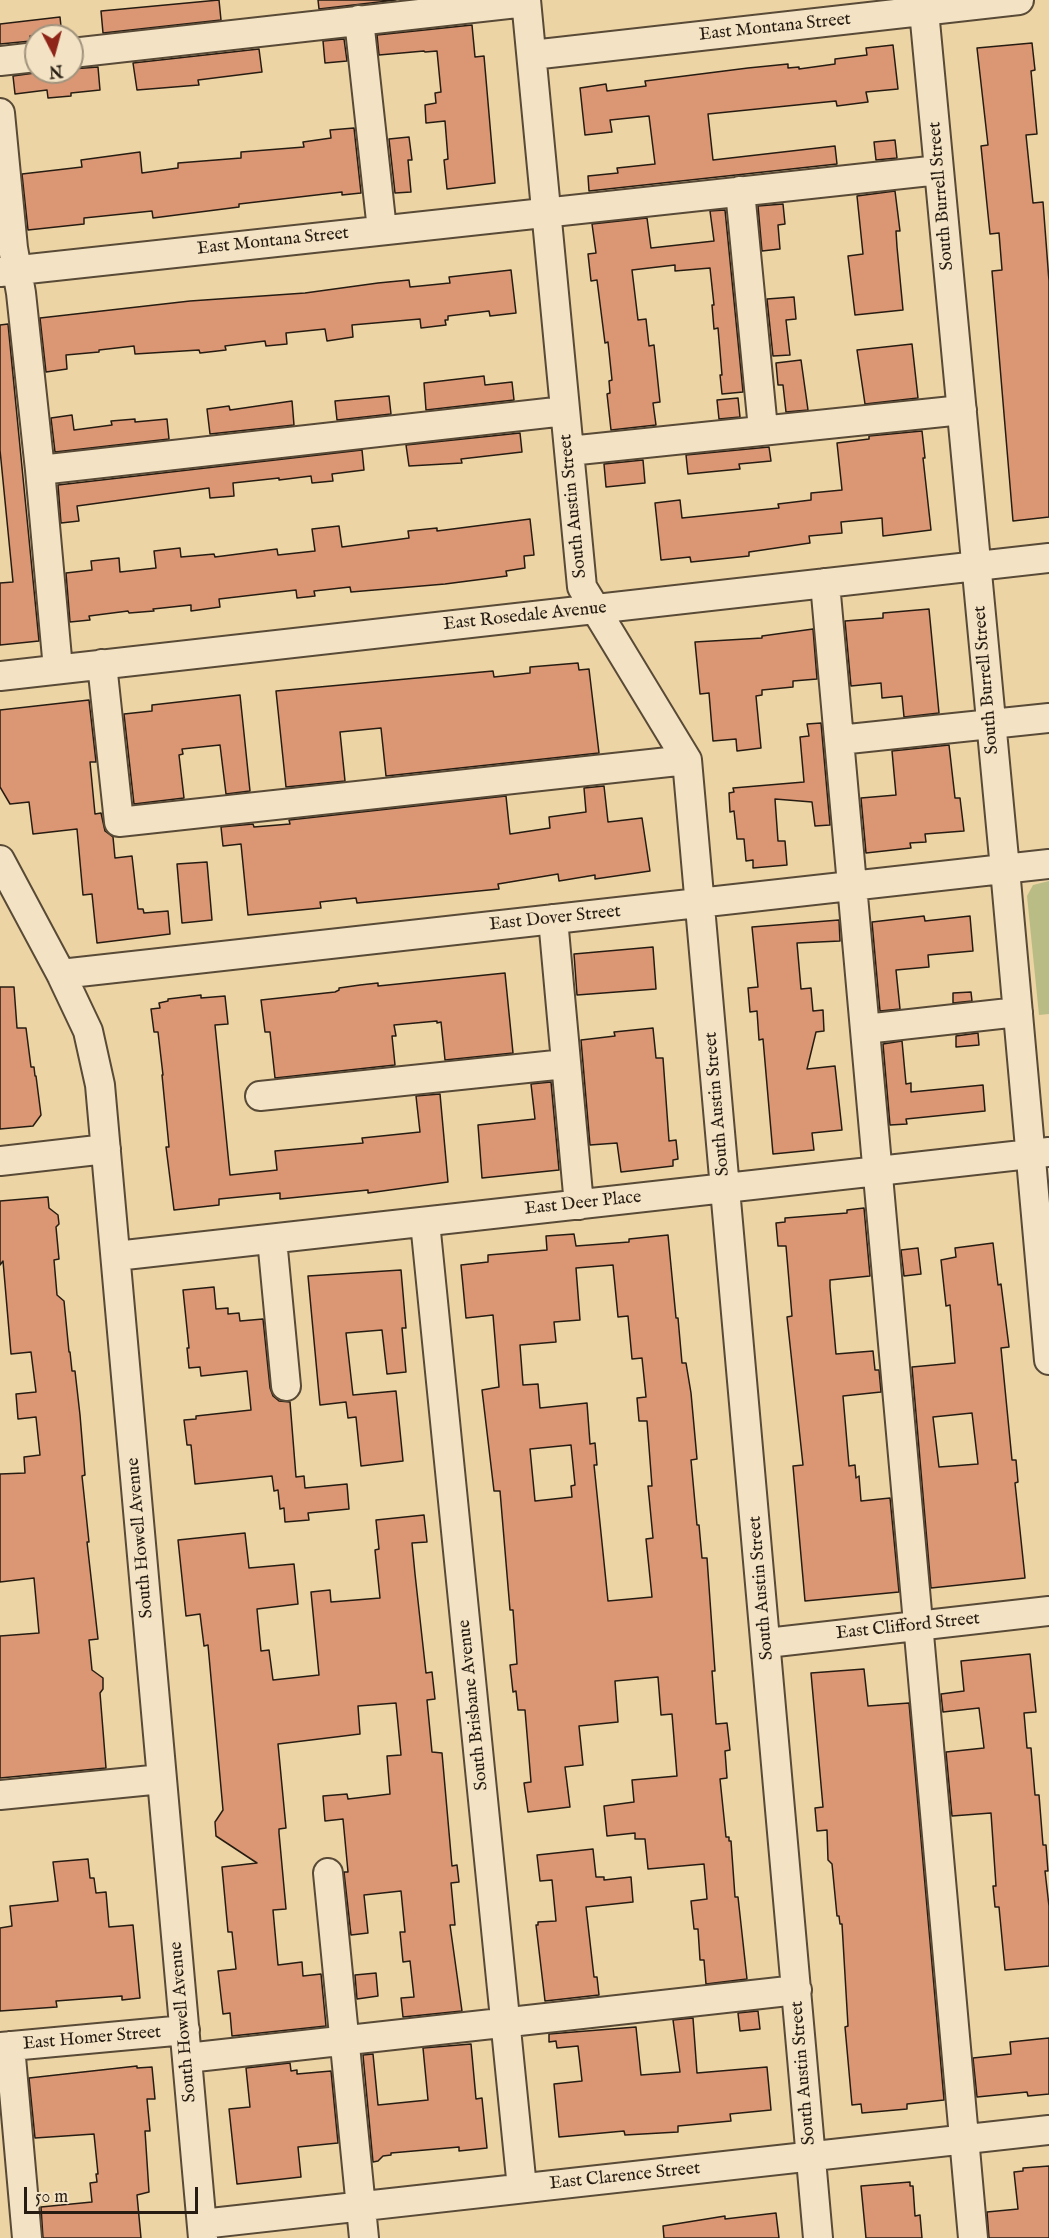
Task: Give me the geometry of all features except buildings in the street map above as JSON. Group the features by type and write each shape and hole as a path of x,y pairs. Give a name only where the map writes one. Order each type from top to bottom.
{"street":[{"name":"East Montana Street","path":"532,55 923,6 1018,0"},
{"path":"84,52 526,1"},
{"name":"South Austin Street","path":"526,1 582,587 687,760 818,2238"},
{"name":"South Burrell Street","path":"923,6 1018,1012 1040,1153 1049,1360"},
{"path":"359,20 382,230"},
{"path":"0,61 24,58"},
{"path":"0,113 8,271 21,293 58,669"},
{"name":"East Montana Street","path":"8,271 939,170"},
{"path":"740,191 763,429"},
{"path":"569,451 962,410"},
{"path":"40,470 565,411"},
{"name":"East Rosedale Avenue","path":"0,676 1049,558"},
{"path":"825,583 974,2238"},
{"path":"102,664 119,822 687,760"},
{"path":"839,740 1049,718"},
{"name":"South Howell Avenue","path":"0,860 61,974 88,1031 100,1084 203,2231"},
{"name":"East Dover Street","path":"61,974 1049,864"},
{"path":"553,919 579,1205"},
{"path":"865,1029 1018,1012"},
{"path":"260,1096 565,1064"},
{"path":"0,1161 106,1149"},
{"name":"East Deer Place","path":"116,1256 1040,1153"},
{"name":"South Brisbane Avenue","path":"425,1222 522,2188"},
{"path":"273,1239 286,1386"},
{"name":"East Clifford Street","path":"767,1643 1049,1611"},
{"path":"0,1795 162,1779"},
{"path":"328,1873 364,2238"},
{"path":"187,2058 796,1990"},
{"name":"East Homer Street","path":"5,2046 185,2030"},
{"path":"5,2046 27,2238"},
{"name":"East Clarence Street","path":"203,2231 361,2206 1049,2130"}],"green space":[{"path":"1049,881 1049,1014 1039,1015 1027,896 1033,885"}]}
